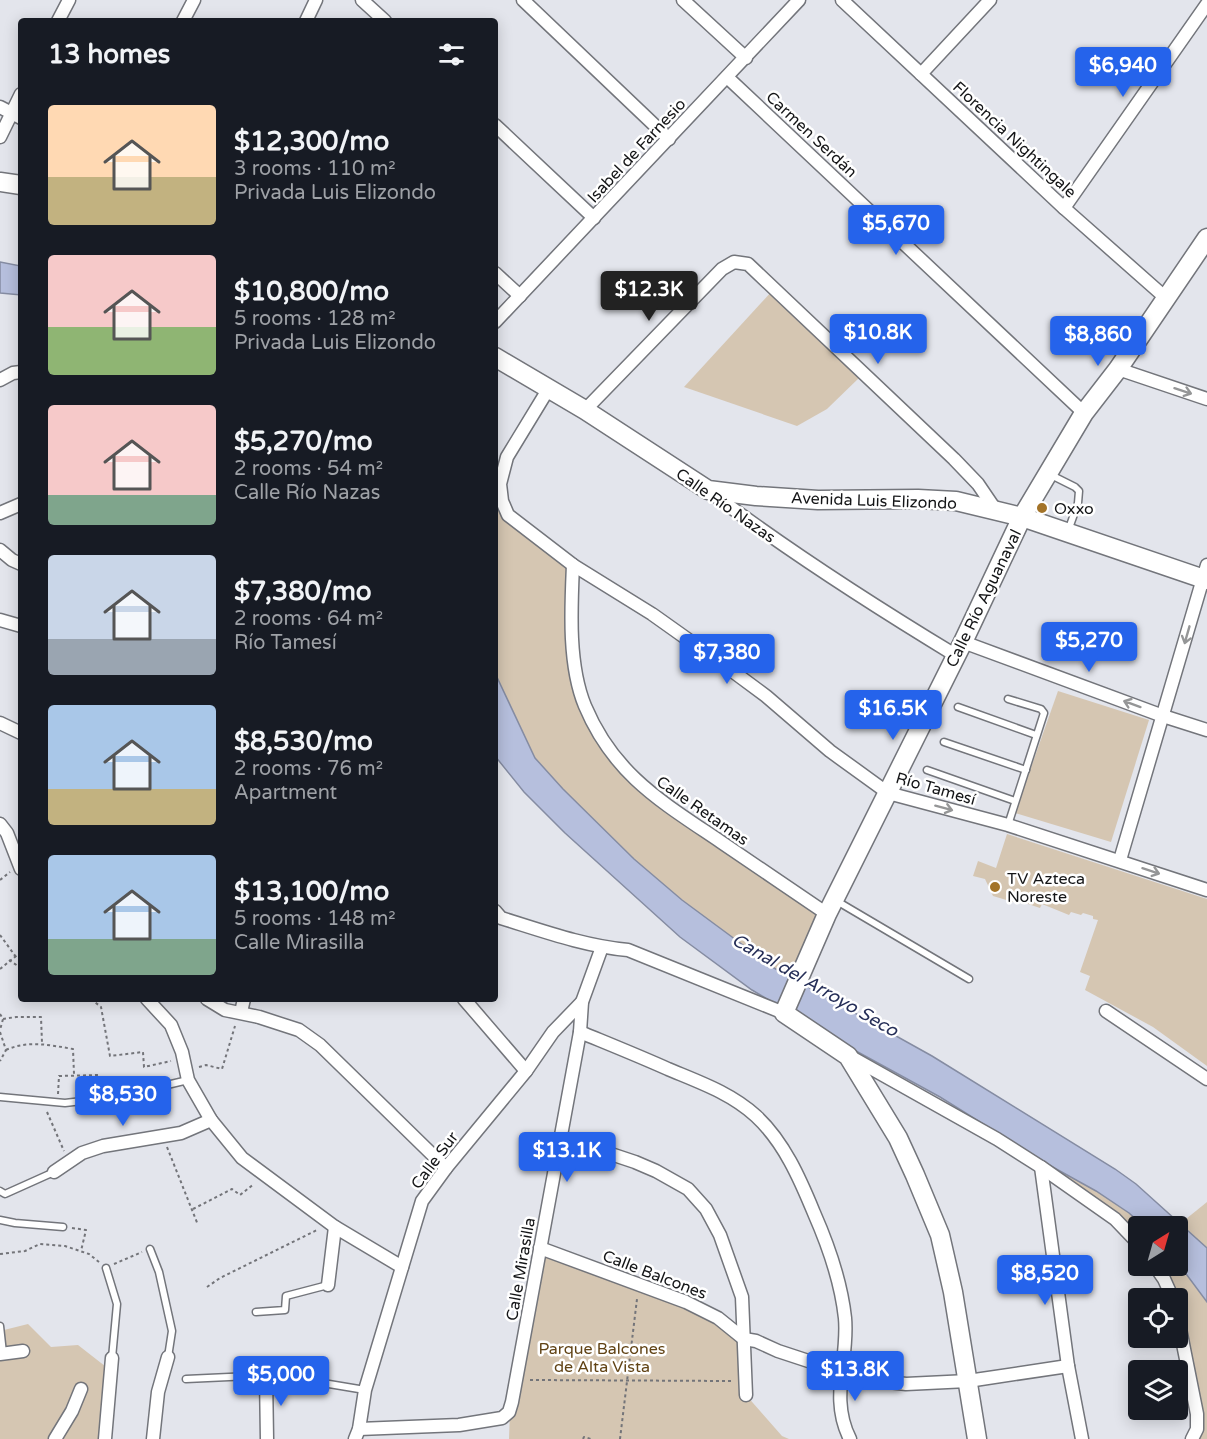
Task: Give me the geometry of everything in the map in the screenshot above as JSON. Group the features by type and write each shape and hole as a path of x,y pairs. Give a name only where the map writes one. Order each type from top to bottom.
{"street":[{"path":"60,18 69,0"},
{"path":"185,18 194,0"},
{"path":"307,18 316,0"},
{"path":"362,0 382,18"},
{"path":"523,0 669,139"},
{"path":"683,0 746,58"},
{"name":"Isabel de Farnesio","path":"498,319 799,0"},
{"name":"Florencia Nightingale","path":"842,0 1064,208 1167,299"},
{"path":"921,74 990,0"},
{"path":"1064,208 1207,4"},
{"name":"Carmen Serdán","path":"727,77 1084,413"},
{"path":"0,137 18,100"},
{"path":"498,128 594,218"},
{"path":"0,182 18,184"},
{"name":"Calle Río Aguanaval","path":"785,1011 831,907 1022,517 1084,413 1118,369 1207,238"},
{"path":"585,410 722,268 734,262 748,264 954,459 978,484 995,509"},
{"path":"498,276 520,296"},
{"name":"Calle Río Nazas","path":"498,359 585,410 708,490 759,529 867,601 959,649 1207,730"},
{"path":"1118,369 1207,399"},
{"path":"0,380 18,372"},
{"name":"Río Tamesí","path":"549,388 507,457 500,484 502,501 508,515 573,565 652,614 750,684 830,751 888,793 1008,825 1207,890"},
{"name":"Avenida Luis Elizondo","path":"708,490 818,500 956,501 995,509 1206,574"},
{"path":"0,513 18,505"},
{"path":"0,550 18,563"},
{"name":"Calle Retamas","path":"573,565 571,612 575,670 584,704 606,747 625,770 652,796 831,907"},
{"path":"1120,860 1206,574"},
{"path":"0,620 18,625"},
{"path":"0,723 18,732"},
{"path":"0,824 7,833 18,860"},
{"path":"498,917 602,947 628,950 785,1011 848,1056 997,1139 1041,1167 1115,1219 1128,1233"},
{"name":"Calle Mirasilla","path":"357,1434 459,1425 502,1418 510,1410 580,1032 582,1002 602,947"},
{"path":"150,1002 171,1026 183,1058 186,1076 211,1120 242,1158 333,1225 402,1267"},
{"path":"212,1002 225,1010 241,1012 299,1030 320,1045 446,1168"},
{"path":"241,1012 243,1002"},
{"path":"467,1002 525,1071"},
{"name":"Calle Sur","path":"357,1434 364,1390 422,1201 553,1032 582,1002"},
{"path":"1106,1011 1207,1079"},
{"path":"580,1032 718,1090 756,1116 773,1134 797,1173 826,1241 841,1288 845,1320 845,1351 841,1371 842,1414 850,1439"},
{"path":"848,1056 898,1138 940,1235 953,1292 977,1439"},
{"path":"54,1172 82,1153 103,1146 181,1133 211,1120"},
{"path":"560,1137 635,1162 656,1172 687,1189 706,1209 720,1235 742,1297 746,1395"},
{"path":"1041,1167 1068,1366 1082,1439"},
{"path":"328,1285 333,1225"},
{"name":"Calle Balcones","path":"540,1248 686,1302 718,1318 744,1339 756,1341 778,1351 863,1378 906,1384 968,1381 1068,1366"},
{"path":"1184,1348 1197,1414 1197,1430 1192,1439"},
{"path":"1,1354 23,1351"},
{"path":"153,1439 158,1392 168,1357"},
{"path":"105,1439 112,1358"},
{"path":"266,1376 267,1439"},
{"path":"55,1439 72,1411 81,1389"},
{"path":"455,1439 459,1425"}],"lane":[{"path":"1048,474 1069,483 1079,491 1078,503 1067,532"},
{"path":"1008,699 1043,711 1008,825"},
{"path":"958,707 1036,735"},
{"path":"944,742 1026,770"},
{"path":"927,770 1015,801"},
{"path":"831,907 969,979"},
{"path":"0,1097 58,1102 100,1099 142,1094 186,1076"},
{"path":"0,1191 4,1194 54,1172"},
{"path":"0,1220 63,1227"},
{"path":"150,1249 159,1272 172,1331 168,1357"},
{"path":"106,1268 117,1304 112,1358"},
{"path":"256,1312 285,1310 286,1296 328,1285"},
{"path":"0,1326 1,1354"},
{"path":"186,1379 275,1375 364,1390"}],"path":[{"path":"0,935 16,957 0,969"},
{"path":"9,960 18,966"},
{"path":"95,1002 101,1007 110,1056 143,1052 144,1067 183,1058"},
{"path":"186,1076 206,1065 222,1069 241,1012"},
{"path":"0,1014 3,1019 0,1031 6,1050"},
{"path":"3,1019 41,1017 42,1043"},
{"path":"0,1061 6,1050 19,1044 42,1043 73,1049 74,1074"},
{"path":"58,1102 59,1076 74,1074 99,1076 100,1099"},
{"path":"43,1101 69,1162"},
{"path":"163,1136 194,1209 198,1225"},
{"path":"194,1209 232,1189 240,1195 266,1175"},
{"path":"207,1287 220,1278 333,1225"},
{"path":"63,1227 86,1230 81,1251"},
{"path":"0,1254 25,1251 40,1244 65,1246 90,1254 106,1268 150,1249"},
{"path":"620,1439 638,1297"},
{"path":"527,1380 732,1381"},
{"path":"583,1439 584,1437 591,1439"}],"green space":[{"path":"773,290 861,376 827,409 797,426 684,387"},
{"path":"498,482 508,515 573,565 571,612 584,704 625,770 827,914 798,980 774,968 682,900 634,859 535,758 498,679"},
{"path":"1058,691 1149,720 1111,842 1015,813"},
{"path":"1007,834 1207,899 1207,1066 1153,1027 1085,990 1090,976 1080,972 1098,920 1083,913 1081,915 1071,912 1069,915 1042,904 1040,908 1015,897 1013,902 993,896 985,879 973,876 978,861 996,868"},
{"path":"1049,1166 1100,1193 1133,1216 1128,1216 1128,1234"},
{"path":"1207,1202 1207,1249 1188,1230 1188,1217"},
{"name":"Parque Balcones de Alta Vista","path":"540,1248 686,1302 744,1339 746,1395 782,1436 789,1439 509,1439 510,1410"},
{"path":"1162,1276 1188,1276 1207,1302 1207,1439 1192,1439 1197,1429 1188,1377 1188,1360 1185,1360 1183,1348 1188,1348 1188,1288 1170,1288"},
{"path":"28,1324 51,1347 78,1345 110,1370 109,1439 0,1439 0,1331"}],"water":[{"path":"0,262 18,265 18,295 0,293"},
{"path":"498,679 535,758 634,859 682,900 774,968 932,1056 1115,1169 1136,1184 1172,1216 1132,1216 1096,1191 1049,1165 940,1097 834,1039 752,990 680,937 565,833 524,792 498,760"},
{"path":"1188,1231 1207,1248 1207,1302 1188,1276"}],"place":[{"name":"Oxxo","path":"1042,508"},
{"name":"TV Azteca Noreste","path":"995,887"}],"water label":[{"name":"Canal del Arroyo Seco","path":"815,985"}]}
